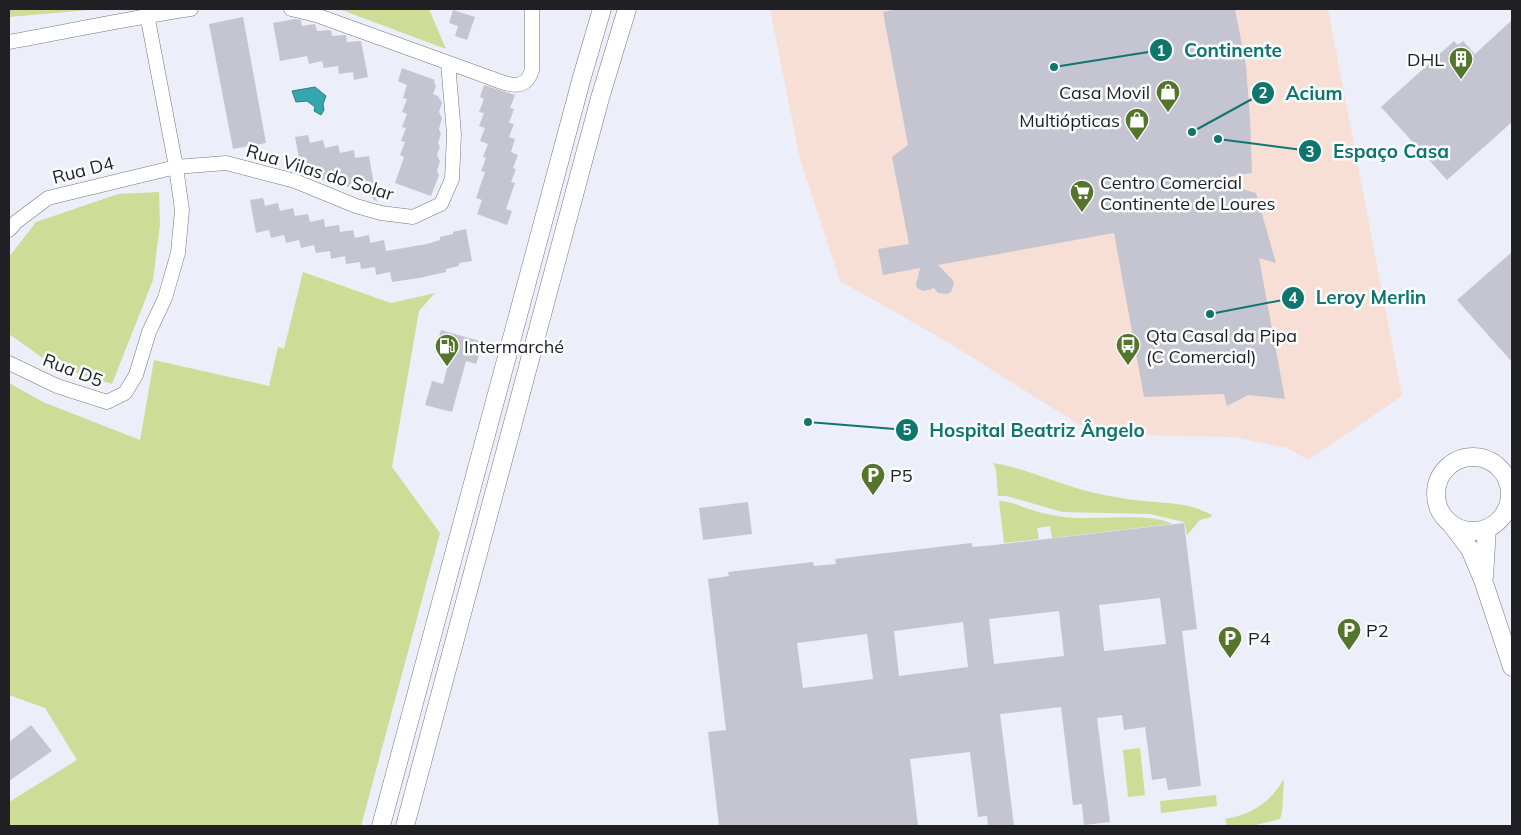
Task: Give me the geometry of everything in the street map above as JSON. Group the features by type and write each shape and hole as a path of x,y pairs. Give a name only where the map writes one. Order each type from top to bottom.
{"main road":[{"path":"380,826 602,9"},
{"path":"405,826 600,98 627,9"},
{"path":"1449,522 1460,529 1474,531 1487,528 1498,522 1509,510 1509,475 1491,461 1480,457 1459,459 1448,466 1440,476 1436,489 1437,502 1442,514 1470,549 1483,580 1512,667"},
{"path":"1483,580 1487,528"}],"street":[{"path":"9,42 73,31 146,12 192,9"},
{"path":"291,9 316,15 515,86 530,78 533,65 532,9"},
{"path":"146,12 176,167"},
{"name":"Rua Vilas do Solar","path":"176,167 226,163 295,181 373,211 413,218 441,204 452,179 454,134 448,63"},
{"name":"Rua D4","path":"9,230 16,222 48,198 176,167"},
{"name":"Rua D5","path":"9,363 57,386 107,402 124,393 136,376 149,332 165,298 178,253 182,210 176,167"}],"shaded area":[{"path":"770,9 1328,9 1402,396 1308,460 1287,448 1234,437 1136,435 1097,431 1078,424 946,341 840,281 800,159"}],"green space":[{"path":"9,9 101,9 9,17"},
{"path":"339,9 429,9 446,49"},
{"path":"159,192 160,224 153,280 112,384 54,366 9,334 9,257 36,222 118,194"},
{"path":"303,272 391,303 435,293 419,311 392,467 440,533 361,826 9,826 9,802 77,760 45,708 9,695 9,383 43,402 140,440 154,360 269,386 278,347 284,349"},
{"path":"993,463 1020,469 1099,494 1134,500 1171,503 1195,508 1212,515 1200,520 1187,535 1184,522 1150,514 1062,512 1007,496 998,496 996,470"},
{"path":"999,501 1064,517 1126,517 1153,519 1172,524 1052,538 1050,526 1037,528 1039,539 1004,543"},
{"path":"1140,748 1145,795 1128,797 1123,750"},
{"path":"1283,780 1280,819 1252,826 1227,826 1225,819 1259,807 1272,795"},
{"path":"1216,795 1217,806 1161,813 1160,801"}],"water":[{"path":"315,87 326,96 323,104 324,110 321,115 314,111 315,107 307,101 296,102 292,91"}],"building":[{"name":"Centro Comercial Continente de Loures","path":"899,9 1235,9 1246,66 1252,173 1211,180 1256,193 1276,263 1259,258 1285,399 1248,395 1227,406 1224,394 1144,397 1114,233 938,265 954,283 951,292 947,294 938,293 934,288 924,291 917,288 920,268 883,275 878,249 909,244 892,157 908,145 883,12"},
{"path":"453,10 475,17 467,40 455,36 458,26 449,23"},
{"path":"243,17 266,143 233,149 209,24"},
{"path":"295,19 301,20 302,26 315,24 317,31 331,30 332,36 346,35 347,42 361,41 368,77 354,80 353,72 339,74 338,66 324,68 322,61 309,64 307,56 280,61 273,23"},
{"name":"DHL","path":"1512,20 1512,122 1447,180 1381,107 1454,41 1458,45 1463,41 1475,54"},
{"path":"402,68 435,80 436,86 433,94 438,96 442,103 439,112 442,118 439,129 441,134 438,143 440,147 437,155 440,161 437,171 439,175 431,196 395,183 404,157 400,155 405,142 401,141 406,128 402,127 407,114 402,112 407,99 403,98 407,85 398,81"},
{"path":"484,85 515,95 510,108 514,109 509,123 514,124 509,137 515,139 511,152 518,155 513,168 516,169 511,182 515,183 506,209 512,211 507,225 477,214 482,200 476,198 485,172 481,171 486,158 483,157 488,144 480,141 485,128 479,126 484,113 479,112 484,99 480,97"},
{"path":"308,135 310,143 323,140 325,148 338,145 340,153 354,150 355,158 369,156 377,202 365,192 362,193 361,189 353,190 346,186 346,184 339,185 331,182 331,178 323,180 316,173 308,174 301,169 295,137"},
{"path":"263,198 265,206 278,203 280,211 293,208 295,216 308,214 310,222 324,219 325,227 339,225 340,232 353,230 355,238 369,235 370,243 384,240 386,251 427,244 440,240 440,237 453,234 453,232 466,229 472,261 459,263 459,266 446,269 446,272 392,282 390,272 376,275 375,267 361,269 360,262 346,264 345,256 331,259 330,251 316,253 314,245 301,248 299,240 286,243 284,235 271,238 269,230 256,233 250,200"},
{"path":"1512,252 1512,362 1457,300"},
{"path":"441,330 483,342 476,364 466,361 452,412 425,405 432,381 443,384 450,357 435,352"},
{"path":"748,502 752,534 703,540 699,508"},
{"path":"1184,523 1197,629 1182,631 1201,786 1168,790 1166,778 1152,780 1145,727 1124,730 1122,715 1097,718 1110,822 1084,825 1082,804 1073,805 1061,707 1000,714 1014,826 988,826 987,816 978,817 970,752 910,759 918,826 719,826 708,732 726,730 708,579 729,576 728,572 813,562 814,566 836,564 835,559 972,543 972,547","holes":["1160,598 1166,644 1104,651 1099,605","1059,611 1064,656 994,664 989,619","963,622 968,667 899,676 894,631","867,634 873,679 803,688 797,643"]},
{"path":"31,725 52,751 9,781 9,742"}],"place":[{"name":"Continente","path":"1054,67"},
{"name":"DHL","path":"1461,80"},
{"name":"Casa Movil","path":"1168,113"},
{"name":"Acium","path":"1192,132"},
{"name":"Espaço Casa","path":"1218,139"},
{"name":"Multiópticas","path":"1137,141"},
{"name":"Centro Comercial Continente de Loures","path":"1082,213"},
{"name":"Leroy Merlin","path":"1210,314"},
{"name":"Qta Casal da Pipa (C Comercial)","path":"1128,366"},
{"name":"Intermarché","path":"447,367"},
{"name":"Hospital Beatriz Ângelo","path":"808,422"},
{"name":"P5","path":"873,496"},
{"name":"P2","path":"1349,651"},
{"name":"P4","path":"1230,659"}]}
